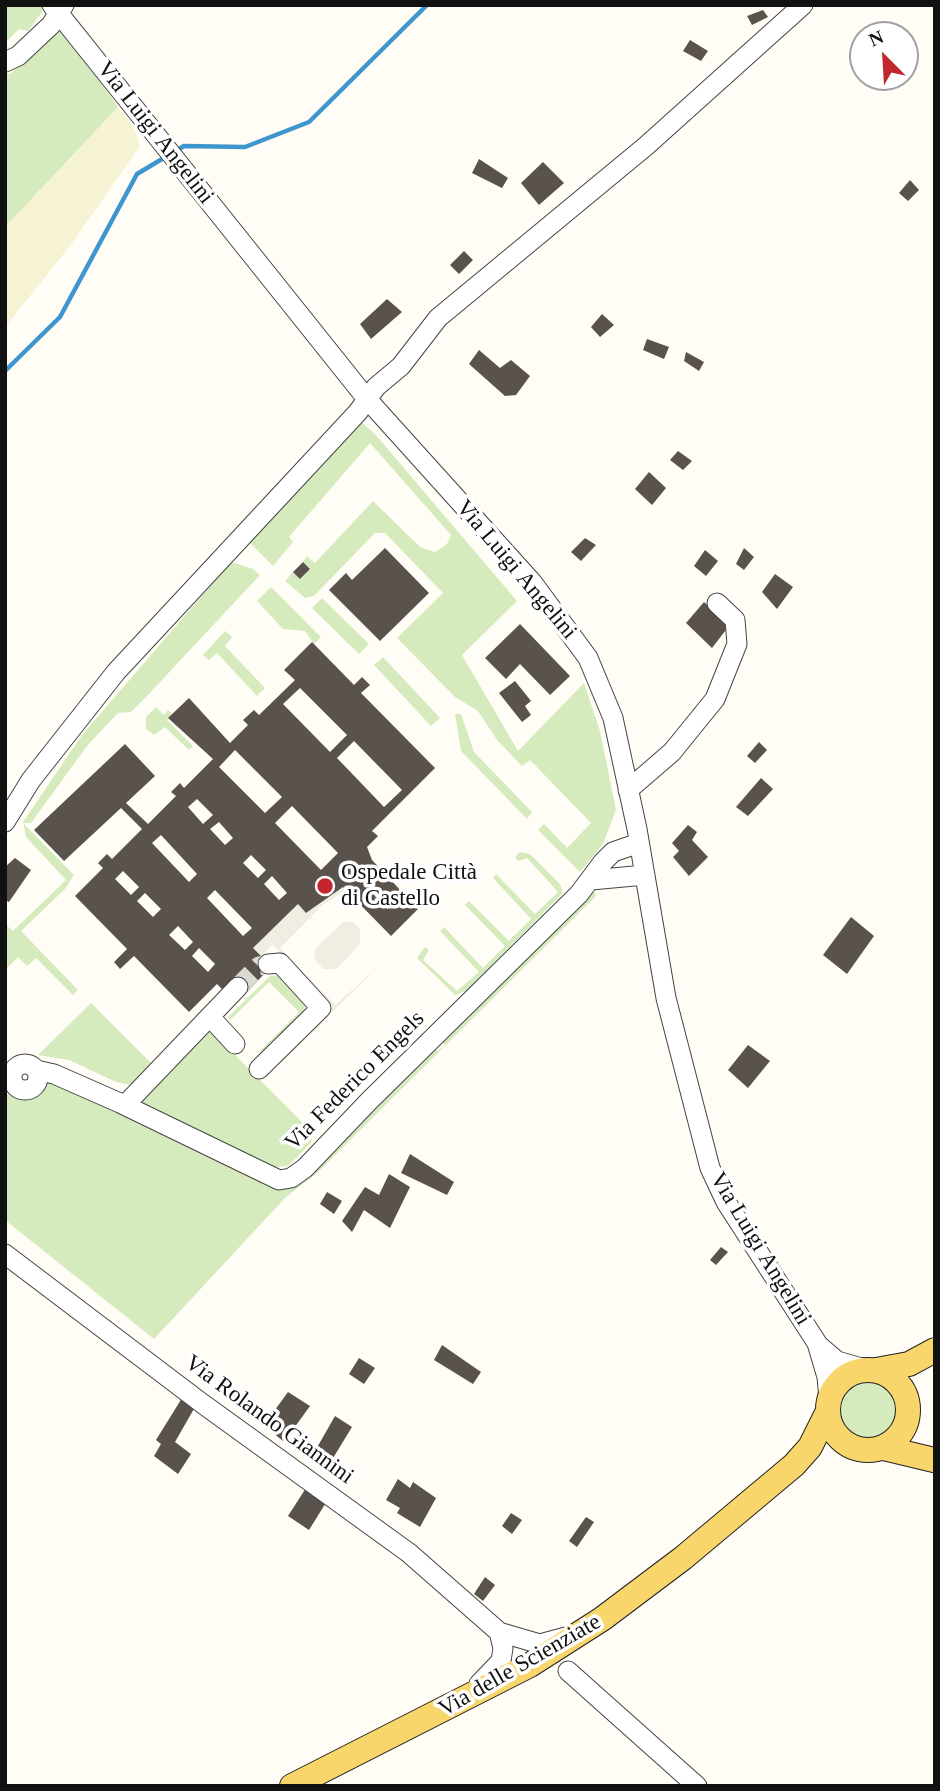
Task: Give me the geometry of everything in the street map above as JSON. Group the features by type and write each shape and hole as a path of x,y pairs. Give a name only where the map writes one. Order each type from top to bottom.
{"main road":[{"path":"934,1461 884,1448 857,1449 836,1435 828,1405 842,1379 871,1370 909,1364 935,1351"},
{"path":"884,1448 899,1437 919,1372 935,1351"},
{"path":"871,1370 898,1382 908,1413 934,1461"},
{"name":"Via delle Scienziate","path":"292,1786 530,1665 602,1619 684,1558 794,1465 810,1447 828,1405"},
{"name":"Via delle Scienziate","path":"794,1465 821,1453 857,1449"}],"street":[{"path":"5,822 31,780 116,671 366,399 401,366 438,318 646,146 803,5"},
{"name":"Via Luigi Angelini","path":"5,62 18,56 59,8 162,144 366,399 532,582 588,658 613,718 667,999 710,1168 726,1202 817,1343 837,1361 871,1370"},
{"path":"628,790 672,752 715,699 737,644 734,620 717,603"},
{"name":"Via Federico Engels","path":"9,1081 21,1065 27,1064 36,1077 72,1083 125,1105 279,1180 291,1178 305,1168 591,880 614,852 639,843"},
{"path":"591,880 645,875"},
{"path":"259,1069 321,1008 280,963 268,964"},
{"path":"125,1105 238,987"},
{"path":"211,1018 235,1044"},
{"name":"Via Rolando Giannini","path":"5,1254 203,1404 409,1553 499,1632 540,1644 561,1639 602,1619"},
{"name":"Via Luigi Angelini","path":"817,1343 827,1377 828,1405"},
{"path":"436,1714 496,1669 503,1654 499,1632"},
{"path":"568,1671 697,1786"}],"shaded area":[{"path":"118,107 134,128 140,146 70,246 5,327 5,227"},
{"path":"343,887 346,889 324,904 280,948 335,1005 379,966 283,1061 281,1058 333,1007 273,945 261,956 253,948 298,904 307,913"},
{"path":"343,922 353,922 360,929 360,944 337,969 323,969 314,958 315,949"}],"green space":[{"path":"5,5 41,5 44,9 28,31 19,29 5,43"},
{"path":"53,29 64,31 118,107 5,227 5,73 10,74 44,42"},
{"path":"361,422 375,434 517,601 462,655 518,751 584,683 600,731 616,810 603,844 580,872 538,830 544,824 567,848 591,823 530,760 522,766 497,740 478,711 455,697 397,638 443,593 385,533 375,533 314,596 305,598 285,581 293,572 301,579 310,569 303,562 307,556 315,563 373,501 420,547 435,552 447,544 451,535 370,443 289,537 293,542 273,566 250,543 250,536"},
{"path":"231,562 253,569 260,575 131,712 118,713 87,746 31,823 23,823 82,735"},
{"path":"271,587 321,637 314,644 305,631 283,629 257,601"},
{"path":"322,598 369,644 359,654 312,608"},
{"path":"225,631 232,637 225,646 265,688 257,696 217,653 209,660 203,655"},
{"path":"383,657 440,718 431,726 374,665"},
{"path":"156,707 164,715 168,710 172,714 167,720 193,746 189,750 165,727 154,735 146,729 146,717"},
{"path":"455,714 461,714 474,752 532,812 527,819 461,751"},
{"path":"23,823 74,875 65,889 21,931 78,990 73,995 36,958 27,966 18,957 5,970 5,924 13,931 66,880 26,837"},
{"path":"519,852 530,854 560,884 563,893 466,991 455,995 417,958 425,947 429,950 423,960 457,991 479,972 440,931 444,927 483,968 505,946 465,905 469,901 509,941 531,919 493,878 496,874 535,914 558,892 527,858 519,861 515,858"},
{"path":"594,891 596,896 317,1173 286,1197 154,1339 5,1220 5,1096 12,1090 33,1081 61,1083 276,1187 434,1049 438,1051 445,1045 442,1040"},
{"path":"279,975 306,1003 303,1014 262,1054 260,1051 299,1012 269,982 230,1020 228,1017 270,976"},
{"path":"91,1003 152,1064 131,1085 116,1082 69,1060 38,1055"},
{"path":"210,1030 312,1132 311,1143 288,1166 275,1167 137,1102"},
{"path":"869,1383 880,1385 889,1391 895,1400 895,1422 889,1431 880,1437 869,1439 858,1437 849,1431 843,1422 841,1411 843,1400 849,1391 858,1385"}],"building":[{"path":"763,10 768,17 752,25 747,16"},
{"path":"690,40 708,51 701,61 683,51"},
{"path":"479,159 508,178 502,188 472,173"},
{"path":"543,162 564,183 539,205 521,183"},
{"path":"910,180 919,190 908,201 899,193"},
{"path":"464,251 473,260 459,274 450,265"},
{"path":"387,299 402,312 371,339 360,324"},
{"path":"602,314 614,325 600,337 591,327"},
{"path":"647,339 669,347 664,359 643,350"},
{"path":"479,350 500,368 511,360 530,376 516,395 505,396 469,364"},
{"path":"686,352 704,362 699,371 684,361"},
{"path":"678,451 692,461 683,470 670,460"},
{"path":"649,472 666,488 652,505 635,489"},
{"path":"585,538 596,545 581,561 571,552"},
{"path":"385,548 429,593 380,641 329,590 346,573 352,580"},
{"path":"744,548 754,557 744,570 736,564"},
{"path":"705,550 718,561 706,576 694,566"},
{"path":"303,562 310,569 300,579 293,572"},
{"path":"775,574 793,587 777,609 762,592"},
{"path":"704,602 729,626 712,648 686,623"},
{"path":"520,624 570,676 550,695 520,664 506,679 485,658"},
{"path":"312,642 354,685 362,677 370,685 361,693 435,768 372,831 378,836 367,847 372,860 418,909 391,936 343,887 306,913 298,904 253,948 264,959 266,972 245,994 232,981 223,990 217,984 189,1012 134,956 120,969 114,962 127,949 75,896 103,868 98,863 107,854 112,859 142,829 121,808 64,861 34,830 125,744 155,776 126,803 148,824 176,796 171,792 180,783 184,788 213,759 168,718 189,698 230,743 248,725 243,720 254,710 259,715 295,680 284,670","holes":["300,688 347,735 330,752 283,704","354,741 402,790 384,807 337,758","235,750 282,797 265,813 219,767","197,799 213,815 203,824 188,807","292,806 338,853 321,870 275,823","219,822 233,838 225,845 210,829","161,835 197,874 189,882 152,843","251,855 266,870 258,878 243,863","123,871 139,887 131,895 115,879","272,876 287,893 279,900 264,884","215,890 252,928 243,936 207,898","145,893 161,909 153,917 137,901","178,926 193,942 185,950 169,935","199,948 215,964 208,972 192,956"]},
{"path":"515,681 531,701 525,706 531,715 522,722 499,693"},
{"path":"759,742 767,750 755,763 747,756"},
{"path":"761,778 773,789 748,816 736,807"},
{"path":"688,825 697,832 692,840 708,857 689,876 673,857 679,851 672,843"},
{"path":"15,858 31,870 9,902 5,900 5,867"},
{"path":"851,917 874,936 847,974 823,955"},
{"path":"748,1045 770,1061 748,1088 728,1070"},
{"path":"410,1154 454,1182 447,1195 401,1173"},
{"path":"389,1174 410,1187 390,1228 364,1210 352,1232 342,1221 365,1187 379,1195"},
{"path":"327,1192 342,1201 334,1214 320,1204"},
{"path":"721,1247 728,1252 716,1265 710,1260"},
{"path":"442,1345 481,1372 473,1384 434,1360"},
{"path":"359,1358 375,1368 364,1384 349,1374"},
{"path":"288,1392 310,1406 284,1442 264,1425"},
{"path":"182,1398 195,1407 175,1442 191,1454 178,1474 154,1456 161,1444 156,1440"},
{"path":"335,1416 352,1427 330,1463 315,1451"},
{"path":"398,1479 410,1488 413,1482 436,1498 420,1527 397,1513 400,1508 386,1500"},
{"path":"306,1488 327,1501 309,1530 288,1516"},
{"path":"511,1513 522,1520 512,1534 502,1526"},
{"path":"586,1517 594,1522 577,1547 569,1541"},
{"path":"485,1577 495,1585 483,1601 474,1594"}],"waterway":[{"path":"174,152 184,146 245,147 309,122 427,5"},
{"path":"5,371 60,317 137,174 167,156"}],"tunnel":[{"path":"238,987 259,966 268,964"}],"place":[{"name":"Ospedale Città di Castello","path":"325,886"}]}
